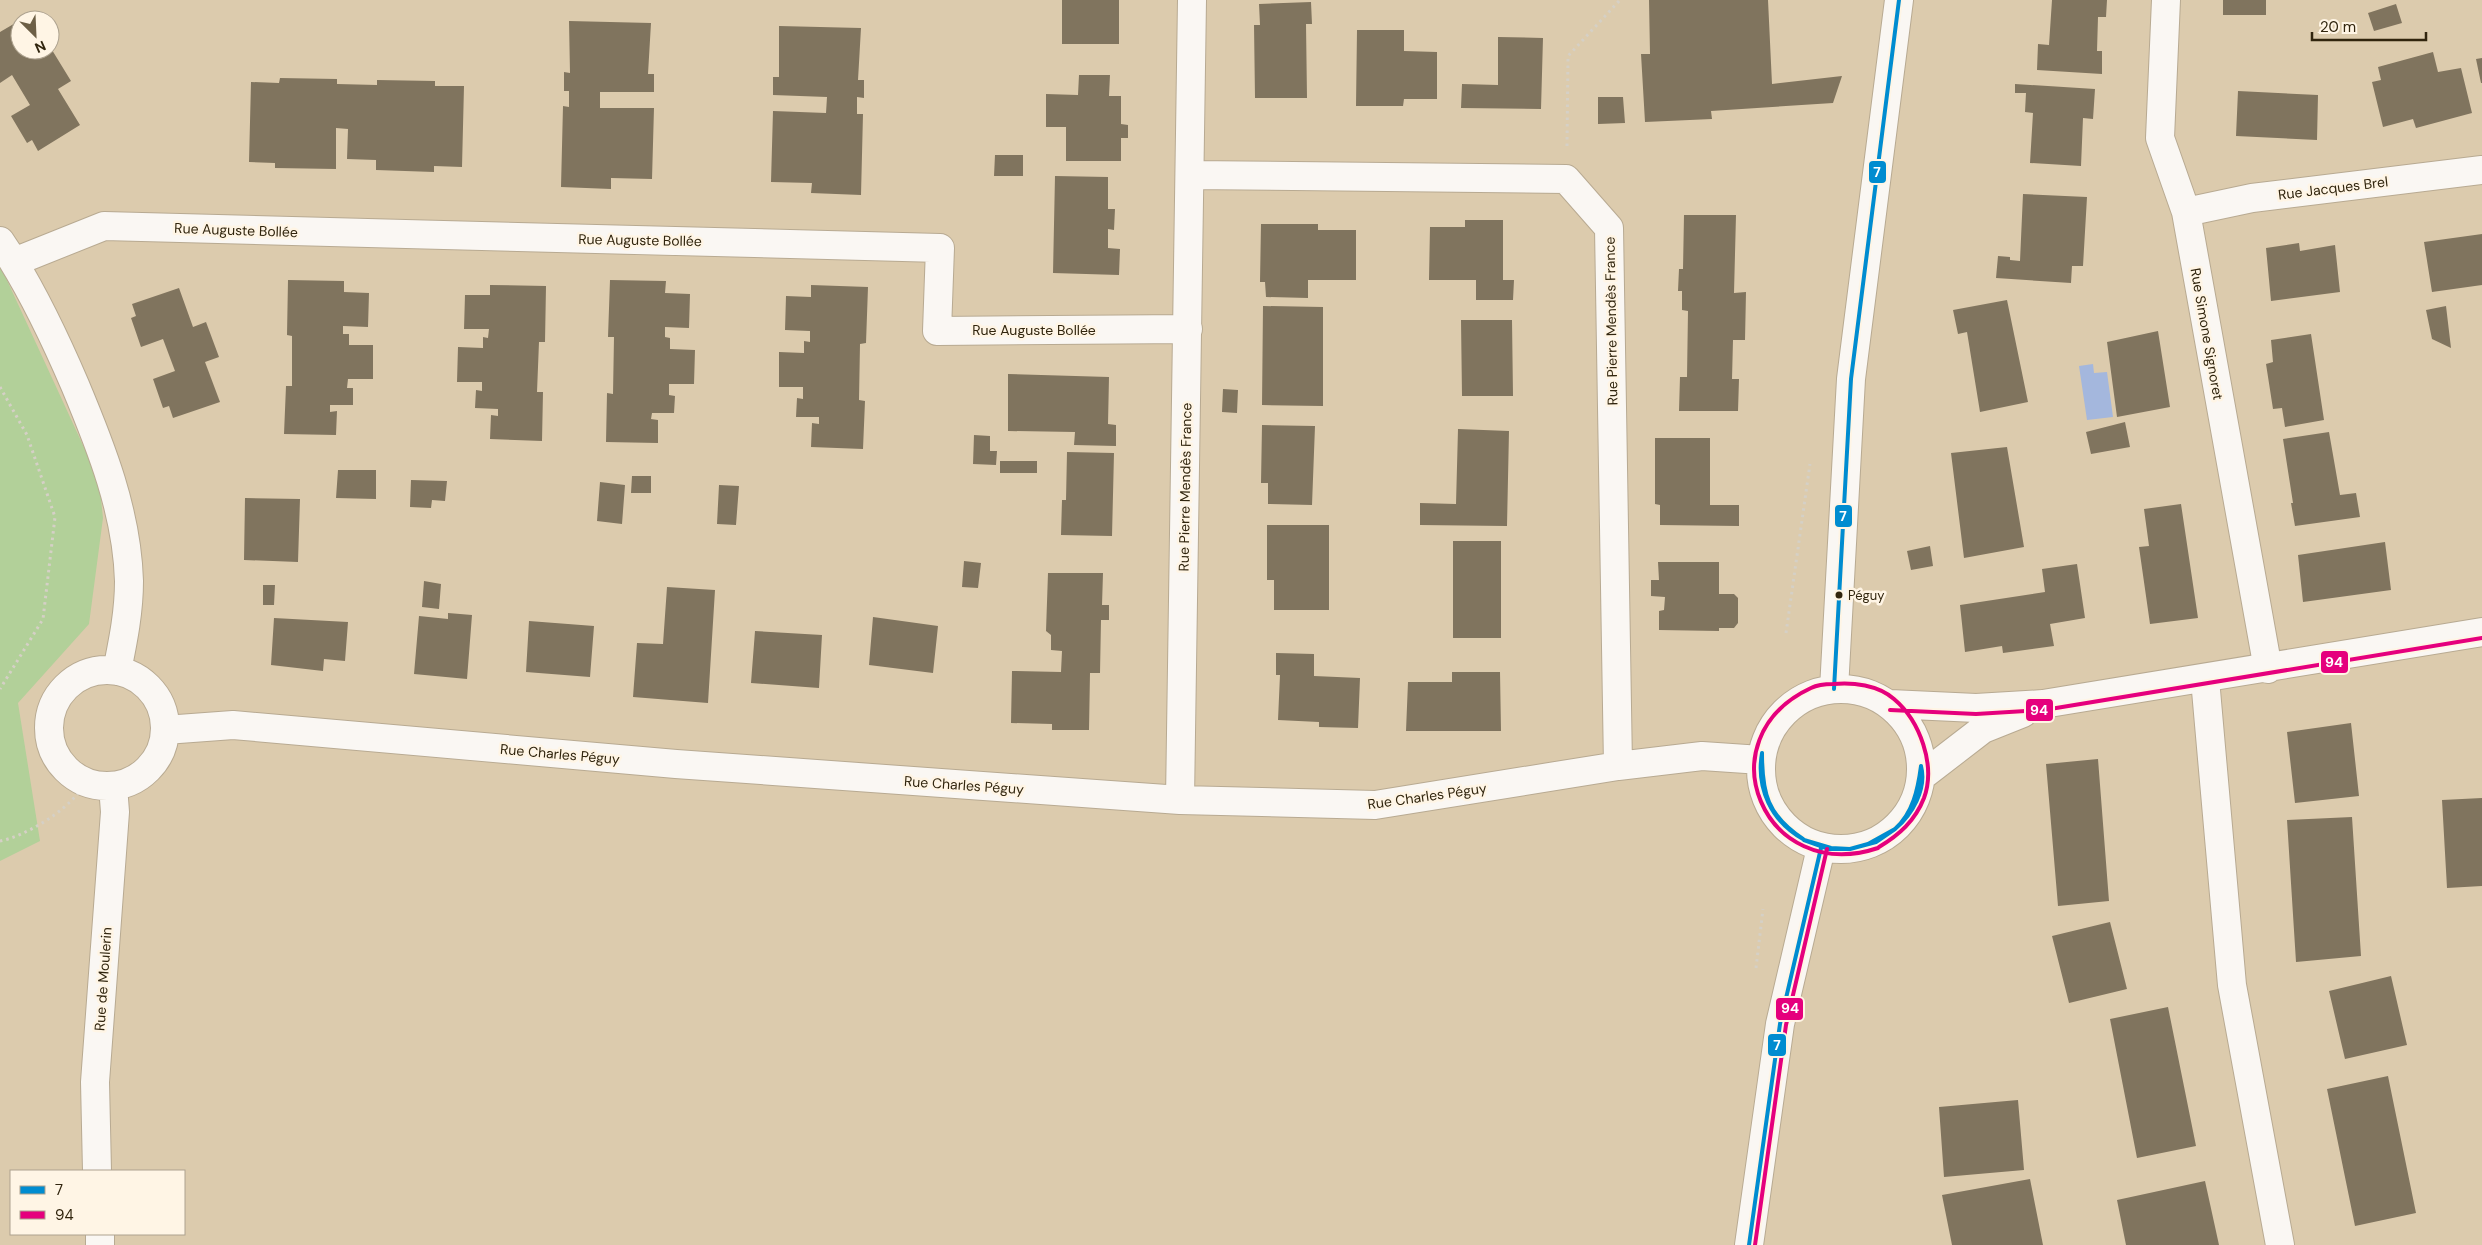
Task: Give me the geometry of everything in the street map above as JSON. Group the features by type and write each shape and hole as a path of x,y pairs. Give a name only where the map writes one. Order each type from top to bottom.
{"street":[{"name":"Rue Pierre Mendès France","path":"1180,800 1192,0"},
{"path":"1834,688 1850,379 1899,0"},
{"name":"Rue Simone Signoret","path":"2166,0 2160,138 2186,212 2268,669"},
{"name":"Rue Jacques Brel","path":"2186,212 2252,198 2482,170"},
{"path":"1190,175 1566,179"},
{"name":"Rue Pierre Mendès France","path":"1566,179 1609,228 1618,766"},
{"name":"Rue Auguste Bollée","path":"7,251 104,226 940,248 938,331 1188,329"},
{"path":"7,251 57,344 101,447 121,517 129,579 128,616 117,671"},
{"path":"1890,704 1976,708 2043,704 2268,669 2482,632"},
{"path":"98,670 117,671 140,681 157,698 163,714 165,730 162,746 154,762 143,774 129,782 100,785 69,772 55,757 49,740 48,720 54,702 65,687 80,676 98,670"},
{"path":"2205,679 2232,985 2280,1245"},
{"path":"1834,688 1854,689 1873,694 1890,704 1909,724 1913,732 1920,749 1922,776 1915,803 1899,826 1876,842 1849,850 1821,848 1796,836 1777,818 1766,800 1763,787 1761,760 1766,738 1778,718 1794,704 1813,693 1834,688"},
{"path":"1922,776 1983,729 2043,704"},
{"name":"Rue Charles Péguy","path":"165,730 233,725 676,764 1180,800 1375,806 1618,766 1702,756 1761,760"},
{"name":"Rue de Moulerin","path":"97,1170 95,1082 115,812 100,785"},
{"path":"1749,1245 1780,1024 1821,848"}],"path":[{"path":"1566,179 1568,56 1620,0"},
{"path":"0,387 27,435 55,517 43,619 0,689"},
{"path":"0,841 17,837 100,785"}],"green space":[{"path":"0,265 99,480 103,518 89,624 18,703 40,841 0,861"}],"water":[{"path":"2093,364 2094,373 2107,372 2113,417 2087,420 2079,366"}],"building":[{"path":"1062,0 1119,0 1119,44 1062,44"},
{"path":"1649,0 1768,0 1772,84 1842,76 1833,103 1711,111 1712,119 1645,122 1641,54 1650,54"},
{"path":"2052,0 2107,0 2106,17 2098,17 2097,51 2102,51 2102,74 2037,70 2038,44 2049,45"},
{"path":"2223,0 2266,0 2266,15 2223,15"},
{"path":"1311,2 1312,24 1306,24 1307,98 1255,98 1254,25 1260,25 1259,4"},
{"path":"2396,4 2402,23 2374,31 2368,13"},
{"path":"569,21 651,23 648,74 654,74 654,92 600,92 600,108 654,108 652,179 611,178 611,189 561,187 563,106 569,107 569,91 564,91 564,72 570,73"},
{"path":"10,26 10,60 58,60 71,81 58,89 80,125 38,151 32,140 27,143 11,116 30,105 12,75 0,83 0,32"},
{"path":"779,26 861,28 858,80 864,80 864,98 857,97 857,114 863,114 861,195 811,193 812,183 771,182 773,111 826,113 827,97 773,95 773,77 779,77"},
{"path":"1357,30 1404,30 1404,51 1437,52 1437,99 1404,99 1403,106 1356,106"},
{"path":"1498,37 1543,38 1541,109 1461,108 1462,84 1498,85"},
{"path":"2433,52 2438,72 2461,68 2472,113 2416,128 2413,119 2383,127 2372,82 2381,80 2378,67"},
{"path":"2482,58 2482,83 2481,83 2476,59"},
{"path":"1079,75 1110,75 1109,96 1121,96 1121,124 1128,125 1128,138 1121,138 1121,161 1066,161 1066,127 1046,127 1046,94 1078,95"},
{"path":"280,78 337,79 337,84 377,85 377,80 435,81 435,86 464,86 462,167 434,166 434,172 376,170 376,160 347,159 348,129 336,128 336,169 275,168 275,163 249,162 251,82 279,83"},
{"path":"2015,84 2095,89 2093,119 2083,118 2081,166 2030,163 2033,113 2025,112 2026,93 2015,93"},
{"path":"2238,91 2318,95 2317,140 2236,136"},
{"path":"1598,97 1623,97 1625,123 1598,124"},
{"path":"995,155 1023,155 1023,176 994,176"},
{"path":"1055,176 1108,177 1108,209 1115,209 1114,230 1108,229 1108,248 1120,249 1119,275 1053,273"},
{"path":"2023,194 2087,197 2083,266 2072,266 2071,283 1996,278 1998,256 2010,257 2010,260 2020,261"},
{"path":"1684,215 1736,215 1734,293 1746,292 1745,340 1733,340 1732,379 1739,379 1738,411 1679,411 1680,377 1687,377 1688,311 1682,310 1682,291 1678,291 1679,269 1683,269"},
{"path":"1465,220 1503,220 1503,280 1514,280 1513,300 1476,300 1476,280 1429,280 1430,227 1465,227"},
{"path":"1261,224 1318,224 1318,230 1356,230 1356,280 1308,280 1308,298 1266,297 1265,282 1260,282"},
{"path":"2482,234 2482,285 2432,292 2424,242"},
{"path":"2299,243 2300,251 2335,245 2340,292 2271,301 2266,248"},
{"path":"288,280 344,281 344,292 369,293 368,327 343,326 343,334 349,334 349,345 373,345 373,379 348,379 347,388 353,388 353,405 330,405 330,412 337,411 336,435 284,434 286,386 292,386 292,336 287,335"},
{"path":"610,280 666,281 665,293 690,294 689,328 665,327 665,337 670,338 670,349 695,350 694,384 669,384 669,395 675,396 674,413 652,413 651,419 658,420 658,443 606,442 607,393 613,394 614,337 608,337"},
{"path":"490,285 546,286 545,342 539,342 537,392 543,392 542,441 490,439 491,415 498,416 498,409 475,408 476,390 482,391 482,382 457,382 458,347 483,348 483,337 488,338 489,329 464,329 465,295 490,295"},
{"path":"811,285 868,287 866,343 860,344 859,400 865,401 863,449 811,447 812,423 819,424 819,417 796,417 797,398 803,399 803,387 779,387 779,352 804,353 804,341 810,342 810,331 785,330 786,296 811,297"},
{"path":"179,288 193,327 206,322 219,357 205,362 220,402 173,418 169,406 163,408 153,379 175,371 163,339 141,347 131,318 136,316 132,304"},
{"path":"2007,300 2028,402 1980,412 1967,332 1958,334 1953,310"},
{"path":"1263,306 1323,307 1323,406 1262,405"},
{"path":"2446,306 2451,348 2432,339 2426,310"},
{"path":"1461,320 1512,320 1513,396 1462,396"},
{"path":"2158,331 2170,407 2117,417 2107,342"},
{"path":"2311,334 2324,420 2285,427 2282,408 2273,409 2266,364 2273,362 2271,340"},
{"path":"1008,374 1109,377 1108,424 1116,425 1116,446 1074,445 1075,432 1008,431"},
{"path":"1223,389 1238,390 1237,413 1222,412"},
{"path":"2125,422 2130,447 2091,454 2086,432"},
{"path":"1262,425 1315,426 1312,505 1268,504 1268,483 1261,483"},
{"path":"1458,429 1509,431 1507,526 1420,525 1420,503 1456,504"},
{"path":"2329,432 2340,495 2356,493 2360,517 2295,526 2283,439"},
{"path":"974,435 990,436 990,451 997,451 996,465 973,464"},
{"path":"1655,438 1710,438 1710,505 1739,505 1739,526 1660,525 1660,505 1655,504"},
{"path":"2007,447 2024,547 1964,558 1951,453"},
{"path":"1067,452 1114,453 1112,536 1061,535 1062,500 1066,500"},
{"path":"1000,461 1037,461 1037,473 1000,473"},
{"path":"338,470 376,470 376,499 336,498"},
{"path":"632,476 651,476 651,493 631,493"},
{"path":"411,480 447,481 445,501 432,500 431,508 410,507"},
{"path":"600,482 625,485 622,524 597,521"},
{"path":"719,485 739,486 736,525 717,524"},
{"path":"245,498 300,499 298,562 244,560"},
{"path":"2181,504 2198,618 2150,624 2139,547 2149,546 2144,509"},
{"path":"1267,525 1329,525 1329,610 1274,610 1274,580 1267,580"},
{"path":"1453,541 1501,541 1501,638 1453,638"},
{"path":"2385,542 2391,590 2303,602 2298,555"},
{"path":"1930,546 1933,566 1911,570 1907,551"},
{"path":"964,561 981,563 978,588 962,587"},
{"path":"1658,562 1719,562 1719,594 1734,594 1738,598 1738,623 1734,628 1719,628 1719,631 1659,630 1659,611 1664,610 1665,597 1651,596 1651,580 1659,580"},
{"path":"2077,564 2085,618 2050,624 2054,646 2003,653 2002,646 1965,652 1960,605 2045,592 2042,569"},
{"path":"1048,573 1103,573 1102,605 1109,605 1109,620 1101,620 1100,673 1090,673 1089,730 1052,730 1052,724 1011,723 1012,671 1061,672 1062,651 1051,650 1051,635 1046,631"},
{"path":"424,581 441,584 439,609 422,607"},
{"path":"263,585 275,585 274,605 263,605"},
{"path":"667,587 715,590 708,703 633,697 637,643 663,644"},
{"path":"448,613 472,615 467,679 414,674 419,616 448,619"},
{"path":"873,617 938,626 933,673 869,665"},
{"path":"274,618 348,622 345,661 324,659 323,671 271,665"},
{"path":"529,621 594,626 590,677 526,672"},
{"path":"755,631 822,635 819,688 751,683"},
{"path":"1276,653 1314,654 1314,676 1360,678 1358,728 1319,727 1319,722 1278,720 1280,675 1276,675"},
{"path":"1452,672 1500,672 1501,731 1406,731 1408,682 1452,682"},
{"path":"2351,723 2359,796 2295,803 2287,732"},
{"path":"2098,759 2109,901 2058,906 2046,764"},
{"path":"2482,798 2482,886 2447,888 2442,800"},
{"path":"2352,817 2361,956 2296,962 2287,820"},
{"path":"2110,922 2127,989 2069,1003 2052,936"},
{"path":"2391,976 2407,1045 2345,1059 2329,991"},
{"path":"2168,1007 2196,1146 2137,1158 2110,1019"},
{"path":"2388,1076 2416,1213 2355,1226 2327,1089"},
{"path":"2018,1100 2024,1170 1944,1177 1939,1107"},
{"path":"2030,1179 2043,1245 1952,1245 1942,1195"},
{"path":"2205,1181 2219,1245 2126,1245 2117,1200"}],"transit line":[{"name":"7","path":"1834,689 1851,379 1899,0"},
{"name":"94","path":"1890,710 1976,714 2044,710 2482,638"},
{"name":"94","path":"1878,848 1838,854 1804,846 1778,828 1761,801 1754,771 1759,740 1778,711 1813,687 1825,684 1849,684 1881,690 1903,708 1918,731 1927,758 1928,772 1924,798 1916,814 1906,827 1879,847"},
{"name":"7","path":"1762,753 1763,780 1769,802 1781,821 1803,839"},
{"name":"7","path":"1762,753 1761,779 1768,802 1782,823 1803,839"},
{"name":"7","path":"1895,829 1906,816 1914,800 1921,766"},
{"name":"7","path":"1895,829 1917,801 1922,784 1921,766"},
{"name":"7","path":"1850,849 1868,844 1895,829"},
{"name":"7","path":"1850,849 1876,842 1895,829"},
{"name":"7","path":"1804,840 1831,848 1850,849"},
{"name":"7","path":"1804,840 1829,849 1850,849"},
{"name":"7","path":"1749,1245 1780,1024 1821,848"},
{"name":"94","path":"1755,1245 1786,1025 1827,849"}],"place":[{"name":"Péguy","path":"1839,595"}]}
